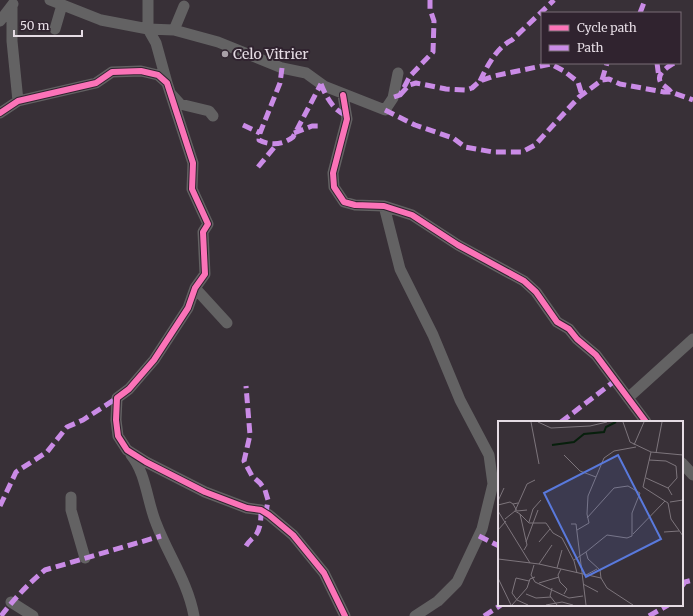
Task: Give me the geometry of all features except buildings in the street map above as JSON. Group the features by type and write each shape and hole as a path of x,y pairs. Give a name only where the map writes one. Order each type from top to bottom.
{"street":[{"path":"50,0 101,20 148,29 174,30 218,42 282,68 306,73 324,86 343,95 385,110 393,98 398,73"},
{"path":"148,0 148,29 156,43 179,124 193,163 192,189 208,224 203,232 205,274 195,288 188,308 154,360 128,389 116,398 116,420 118,436 138,463 156,522 185,584 194,616"},
{"path":"0,21 14,3"},
{"path":"14,3 12,41 18,101"},
{"path":"55,29 62,5"},
{"path":"174,30 184,6"},
{"path":"0,113 18,101 96,84 112,72 141,71 158,75 167,83"},
{"path":"171,94 180,104 205,109 213,116"},
{"path":"343,95 347,119 335,158 333,173 334,187 344,202 355,205 384,206 412,215 458,246 524,280 536,292 557,322 569,329 577,339 596,355 645,421"},
{"path":"384,206 400,269 433,335 460,400 489,455 493,484 482,529 457,582 438,601 415,616"},
{"path":"195,288 227,323"},
{"path":"628,398 693,339"},
{"path":"127,450 146,462 205,492 247,508 261,510 269,515 293,535 324,572 345,616"},
{"path":"683,464 693,475"},
{"path":"71,497 71,510 85,558"},
{"path":"11,602 33,616"}],"marked path":[{"path":"394,97 400,95 410,76 433,52 434,21 430,9 430,0"},
{"path":"541,12 554,0"},
{"path":"640,12 645,0"},
{"path":"480,81 489,63 497,52 541,12"},
{"path":"400,95 409,85 416,83 446,89 466,90 472,88 480,81 494,76 551,64 564,71 578,82 582,95"},
{"path":"602,80 607,64"},
{"path":"657,64 659,78"},
{"path":"671,92 661,83 660,77 663,71 673,64"},
{"path":"282,68 280,83 260,133 259,140 263,142 276,144 285,142 293,137 321,84"},
{"path":"385,110 415,125 453,138 465,147 493,152 522,152 535,145 579,97 602,80 609,79 620,84 671,92 693,100"},
{"path":"321,84 325,94 334,107 346,115"},
{"path":"243,125 260,133"},
{"path":"294,133 312,126 318,126"},
{"path":"258,167 277,144"},
{"path":"562,421 616,380"},
{"path":"246,386 250,435 244,461 252,476 265,490 268,500 266,513 261,510 258,530 246,546"},
{"path":"0,506 16,472 47,452 67,427 83,420 117,398"},
{"path":"1,616 11,603 45,570 161,536"},
{"path":"479,536 498,546"},
{"path":"683,585 685,582 693,580"},
{"path":"484,616 499,606"},
{"path":"649,616 666,606"}],"cycle path":[{"path":"0,113 18,101 96,83 112,72 141,71 158,75 167,83 193,163 192,189 208,224 203,232 205,274 195,288 188,308 154,360 129,389 117,398 116,420 118,436 127,450 146,462 205,492 247,508 261,510 269,515 293,535 324,573 345,616"},
{"path":"343,95 347,119 333,173 334,187 344,202 355,205 384,206 412,215 458,245 524,281 536,292 557,322 569,329 577,339 596,355 645,421"}],"place":[{"name":"Celo Vitrier","path":"225,54"}]}
